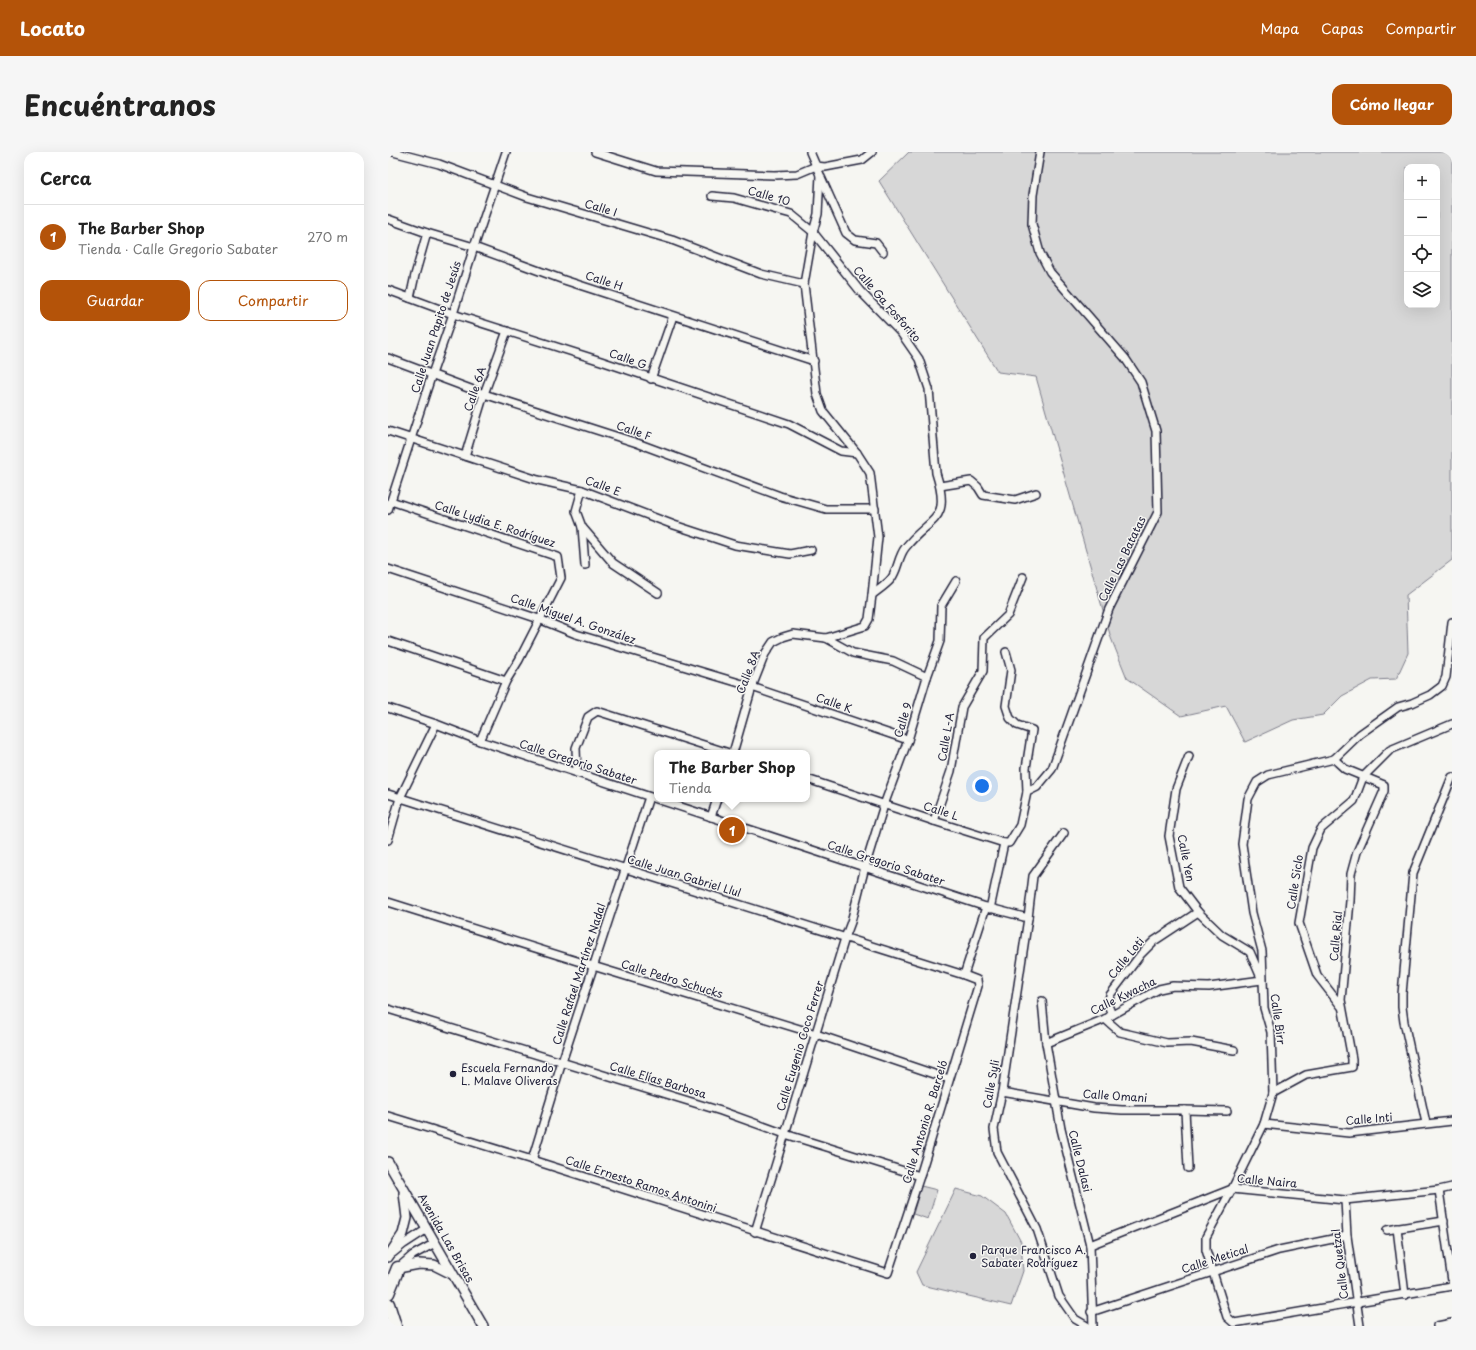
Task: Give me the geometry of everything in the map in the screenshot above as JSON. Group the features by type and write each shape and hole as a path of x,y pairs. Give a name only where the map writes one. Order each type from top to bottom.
{"highway":[{"path":"388,1293 398,1268"},
{"path":"388,1304 395,1326"},
{"path":"388,1323 391,1326"}],"street":[{"name":"Calle I","path":"393,152 439,164 527,197 672,240 761,274 804,284"},
{"name":"Calle Juan Papito de Jesús","path":"388,510 432,374 454,314 474,247 506,152"},
{"path":"595,152 656,171 775,175 797,174 816,166 825,167 862,160 872,152"},
{"path":"810,152 846,233 855,240 876,243 883,252"},
{"name":"Calle Las Batatas","path":"1027,792 1037,787 1052,769 1109,609 1158,512 1156,431 1141,382 1125,358 1050,272 1040,253 1032,224 1033,195 1040,152"},
{"path":"820,175 818,214 813,232 804,284 817,394 823,411 857,453 870,473 878,537 869,619 865,626 826,638"},
{"name":"Calle 10","path":"712,196 734,198 790,214 813,232"},
{"name":"Calle H","path":"388,219 427,233 474,247 564,280 814,361"},
{"name":"Calle Ga Fosforito","path":"813,232 860,291 901,334 919,359 929,388 936,473 940,486 942,503 939,514 904,549 892,578 872,595"},
{"path":"410,298 427,233"},
{"name":"Calle G","path":"388,290 454,314 789,424 841,451 857,453"},
{"path":"652,379 673,316"},
{"name":"Calle 6A","path":"465,456 484,394 507,331"},
{"name":"Calle F","path":"388,358 484,394 637,442 780,496 826,509 875,509"},
{"name":"Calle E","path":"388,430 538,480 582,490 674,525 736,545 790,554 811,550"},
{"path":"940,486 971,482 978,487 983,495 1015,500 1036,493"},
{"path":"582,490 576,512 582,527 584,565"},
{"name":"Calle Lydia E. Rodríguez","path":"391,501 558,557 561,578 519,660 506,681 480,741"},
{"path":"582,527 613,563 658,594"},
{"name":"Calle Miguel A. González","path":"388,569 539,619 576,634 752,687"},
{"name":"Calle L-A","path":"934,821 951,771 962,707 983,671 984,638 1008,615 1023,577"},
{"name":"Calle 9","path":"865,867 884,805 908,740 940,641 941,606 956,581"},
{"path":"1334,759 1360,734 1398,706 1412,703 1430,695 1442,686 1446,677 1452,622"},
{"name":"Calle 8A","path":"734,750 752,687 765,654 773,642 793,634 826,638 853,653 893,661 928,677"},
{"path":"388,641 506,681"},
{"path":"964,975 988,908 1004,843 1009,843 1020,825 1027,792 1026,768 1032,730 1017,725 1010,718 1006,706 1011,670 1006,652"},
{"name":"Calle K","path":"752,687 908,740"},
{"name":"Calle Gregorio Sabater","path":"388,708 480,741 654,798"},
{"path":"577,773 576,748 588,717 596,711 720,750"},
{"path":"388,840 400,798 436,724"},
{"name":"Calle Siclo","path":"1342,1008 1317,975 1299,923 1312,848 1321,829 1354,801 1363,777 1390,750 1452,724"},
{"name":"Calle Yen","path":"1189,756 1176,789 1169,836 1179,887 1198,912 1222,935 1250,952 1262,980"},
{"name":"Calle Rial","path":"1273,1093 1306,1075 1352,1067 1352,1059 1341,1000 1351,874 1357,852 1384,790 1384,785 1345,769 1334,759"},
{"name":"Calle Birr","path":"1334,759 1268,775 1257,782 1248,799 1242,844 1252,913 1262,951 1264,1008 1271,1032 1273,1093 1264,1124 1232,1189 1206,1237 1206,1250 1227,1317 1234,1323 1452,1286"},
{"path":"1426,1123 1404,1022 1402,994 1413,872 1452,777"},
{"name":"Calle L","path":"810,780 1004,843"},
{"name":"Calle Juan Gabriel Llul","path":"388,794 973,978"},
{"name":"Calle Rafael Martínez Nadal","path":"532,1160 624,868 649,796"},
{"name":"Calle Gregorio Sabater","path":"667,802 988,908 1028,918"},
{"path":"711,817 716,802"},
{"name":"Calle Syli","path":"1064,833 1033,876 1002,1092 994,1129 997,1152 1037,1229 1059,1296 1075,1319 1087,1326"},
{"name":"Calle Eugenio Coco Ferrer","path":"754,1232 851,922 865,867"},
{"name":"Calle Pedro Schucks","path":"388,902 816,1034 949,1079"},
{"name":"Calle Loti","path":"1108,1017 1110,995 1141,954 1154,941 1198,912"},
{"name":"Calle Antonio R. Barceló","path":"888,1273 920,1176 978,986 977,980 973,978"},
{"name":"Calle Kwacha","path":"1046,1043 1108,1017 1159,990 1173,986 1209,987 1262,980"},
{"name":"Calle Dalasi","path":"1042,1001 1046,1043 1061,1129 1090,1245 1091,1312 1093,1326"},
{"name":"Calle Elías Barbosa","path":"388,1009 562,1062 920,1176"},
{"path":"1108,1017 1120,1032 1168,1043 1190,1042 1234,1050"},
{"name":"Calle Omani","path":"1002,1092 1057,1102 1122,1110 1227,1111"},
{"path":"1185,1110 1188,1168"},
{"name":"Calle Ernesto Ramos Antonini","path":"388,1116 888,1273"},
{"name":"Calle Inti","path":"1264,1124 1349,1133 1452,1121"},
{"name":"Avenida Las Brisas","path":"388,1162 483,1326"},
{"name":"Calle Naira","path":"1090,1245 1232,1189 1345,1200 1439,1190 1452,1187"},
{"path":"388,1257 403,1234 407,1218 404,1189"},
{"path":"1439,1190 1452,1281"},
{"name":"Calle Quetzal","path":"1345,1200 1347,1236 1360,1326"},
{"path":"1387,1230 1444,1221"},
{"path":"1397,1228 1405,1294"},
{"path":"388,1257 404,1244 427,1229"},
{"name":"Calle Metical","path":"1091,1312 1279,1250 1347,1236"},
{"path":"388,1278 413,1255 435,1243"},
{"path":"398,1268 419,1264 434,1265 452,1274"},
{"path":"1437,1326 1452,1323"}],"shaded area":[{"path":"909,152 1452,152 1452,560 1406,595 1408,653 1396,679 1372,680 1342,696 1323,715 1293,720 1245,742 1226,706 1181,716 1127,678 1111,638 1036,377 998,372 879,181"},
{"path":"921,1186 937,1190 928,1219 913,1214"},
{"name":"Parque Francisco A. Sabater Rodríguez","path":"956,1189 982,1196 1006,1214 1021,1242 1023,1271 1011,1306 922,1285 916,1272"}],"place":[{"name":"The Barber Shop","path":"732,830"},
{"name":"Escuela Fernando L. Malave Oliveras","path":"453,1074"},
{"name":"Parque Francisco A. Sabater Rodríguez","path":"973,1256"}]}
